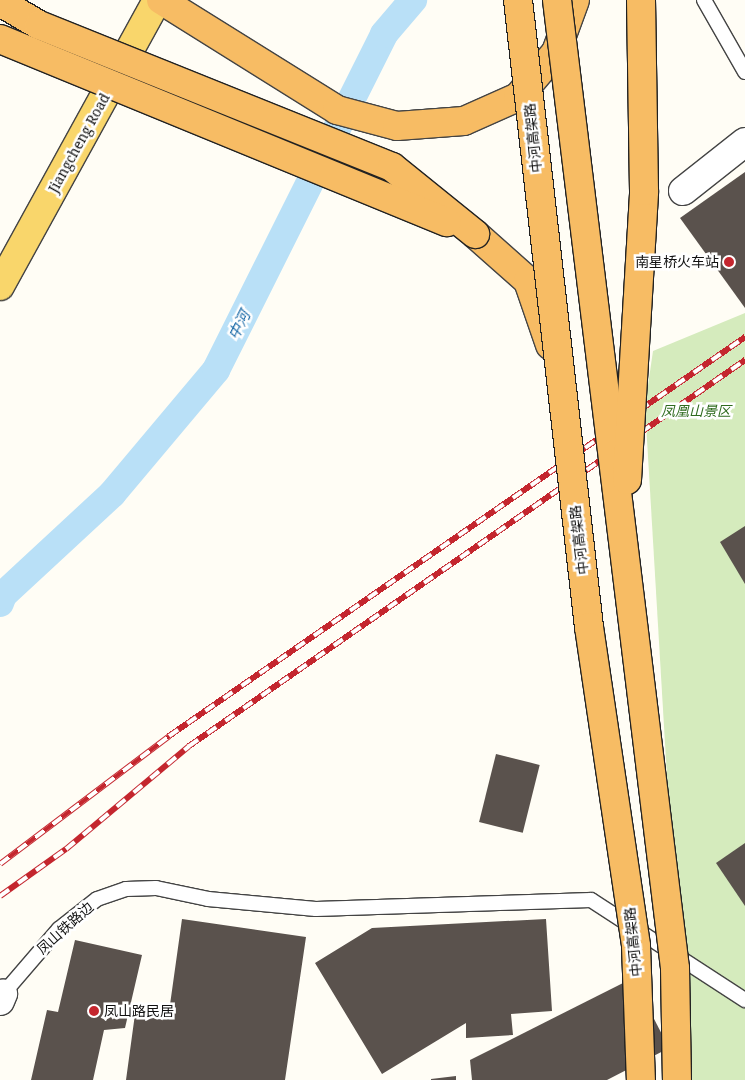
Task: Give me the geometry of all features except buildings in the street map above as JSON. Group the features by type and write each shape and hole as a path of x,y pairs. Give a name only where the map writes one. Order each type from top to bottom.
{"highway":[{"path":"159,0 337,110 397,126 464,121 518,97 556,52 574,0"},
{"name":"中河高架路","path":"518,0 589,628 636,946 641,1080"},
{"path":"557,0 675,968 677,1080"},
{"path":"623,552 644,191 641,0"},
{"path":"0,2 39,24 392,167 475,234 528,281 546,324 563,401"},
{"path":"0,39 475,234"}],"main road":[{"name":"Jiangcheng Road","path":"0,286 159,0"}],"street":[{"path":"684,191 745,142"}],"lane":[{"path":"704,0 745,72"},
{"name":"凤山铁路边","path":"2,997 59,928 97,899 126,889 156,888 262,904 401,909 590,900 745,1000"}],"green space":[{"name":"凤凰山景区","path":"745,313 745,1080 685,1080 645,406 653,351"}],"waterway":[{"name":"中河","path":"0,603 3,595 112,494 216,370 384,34 413,0"}],"railway":[{"path":"0,864 169,736 745,337"},
{"path":"0,896 66,849 189,746 745,360"}],"place":[{"name":"南星桥火车站","path":"729,262"},
{"name":"凤山路民居","path":"94,1011"}]}
